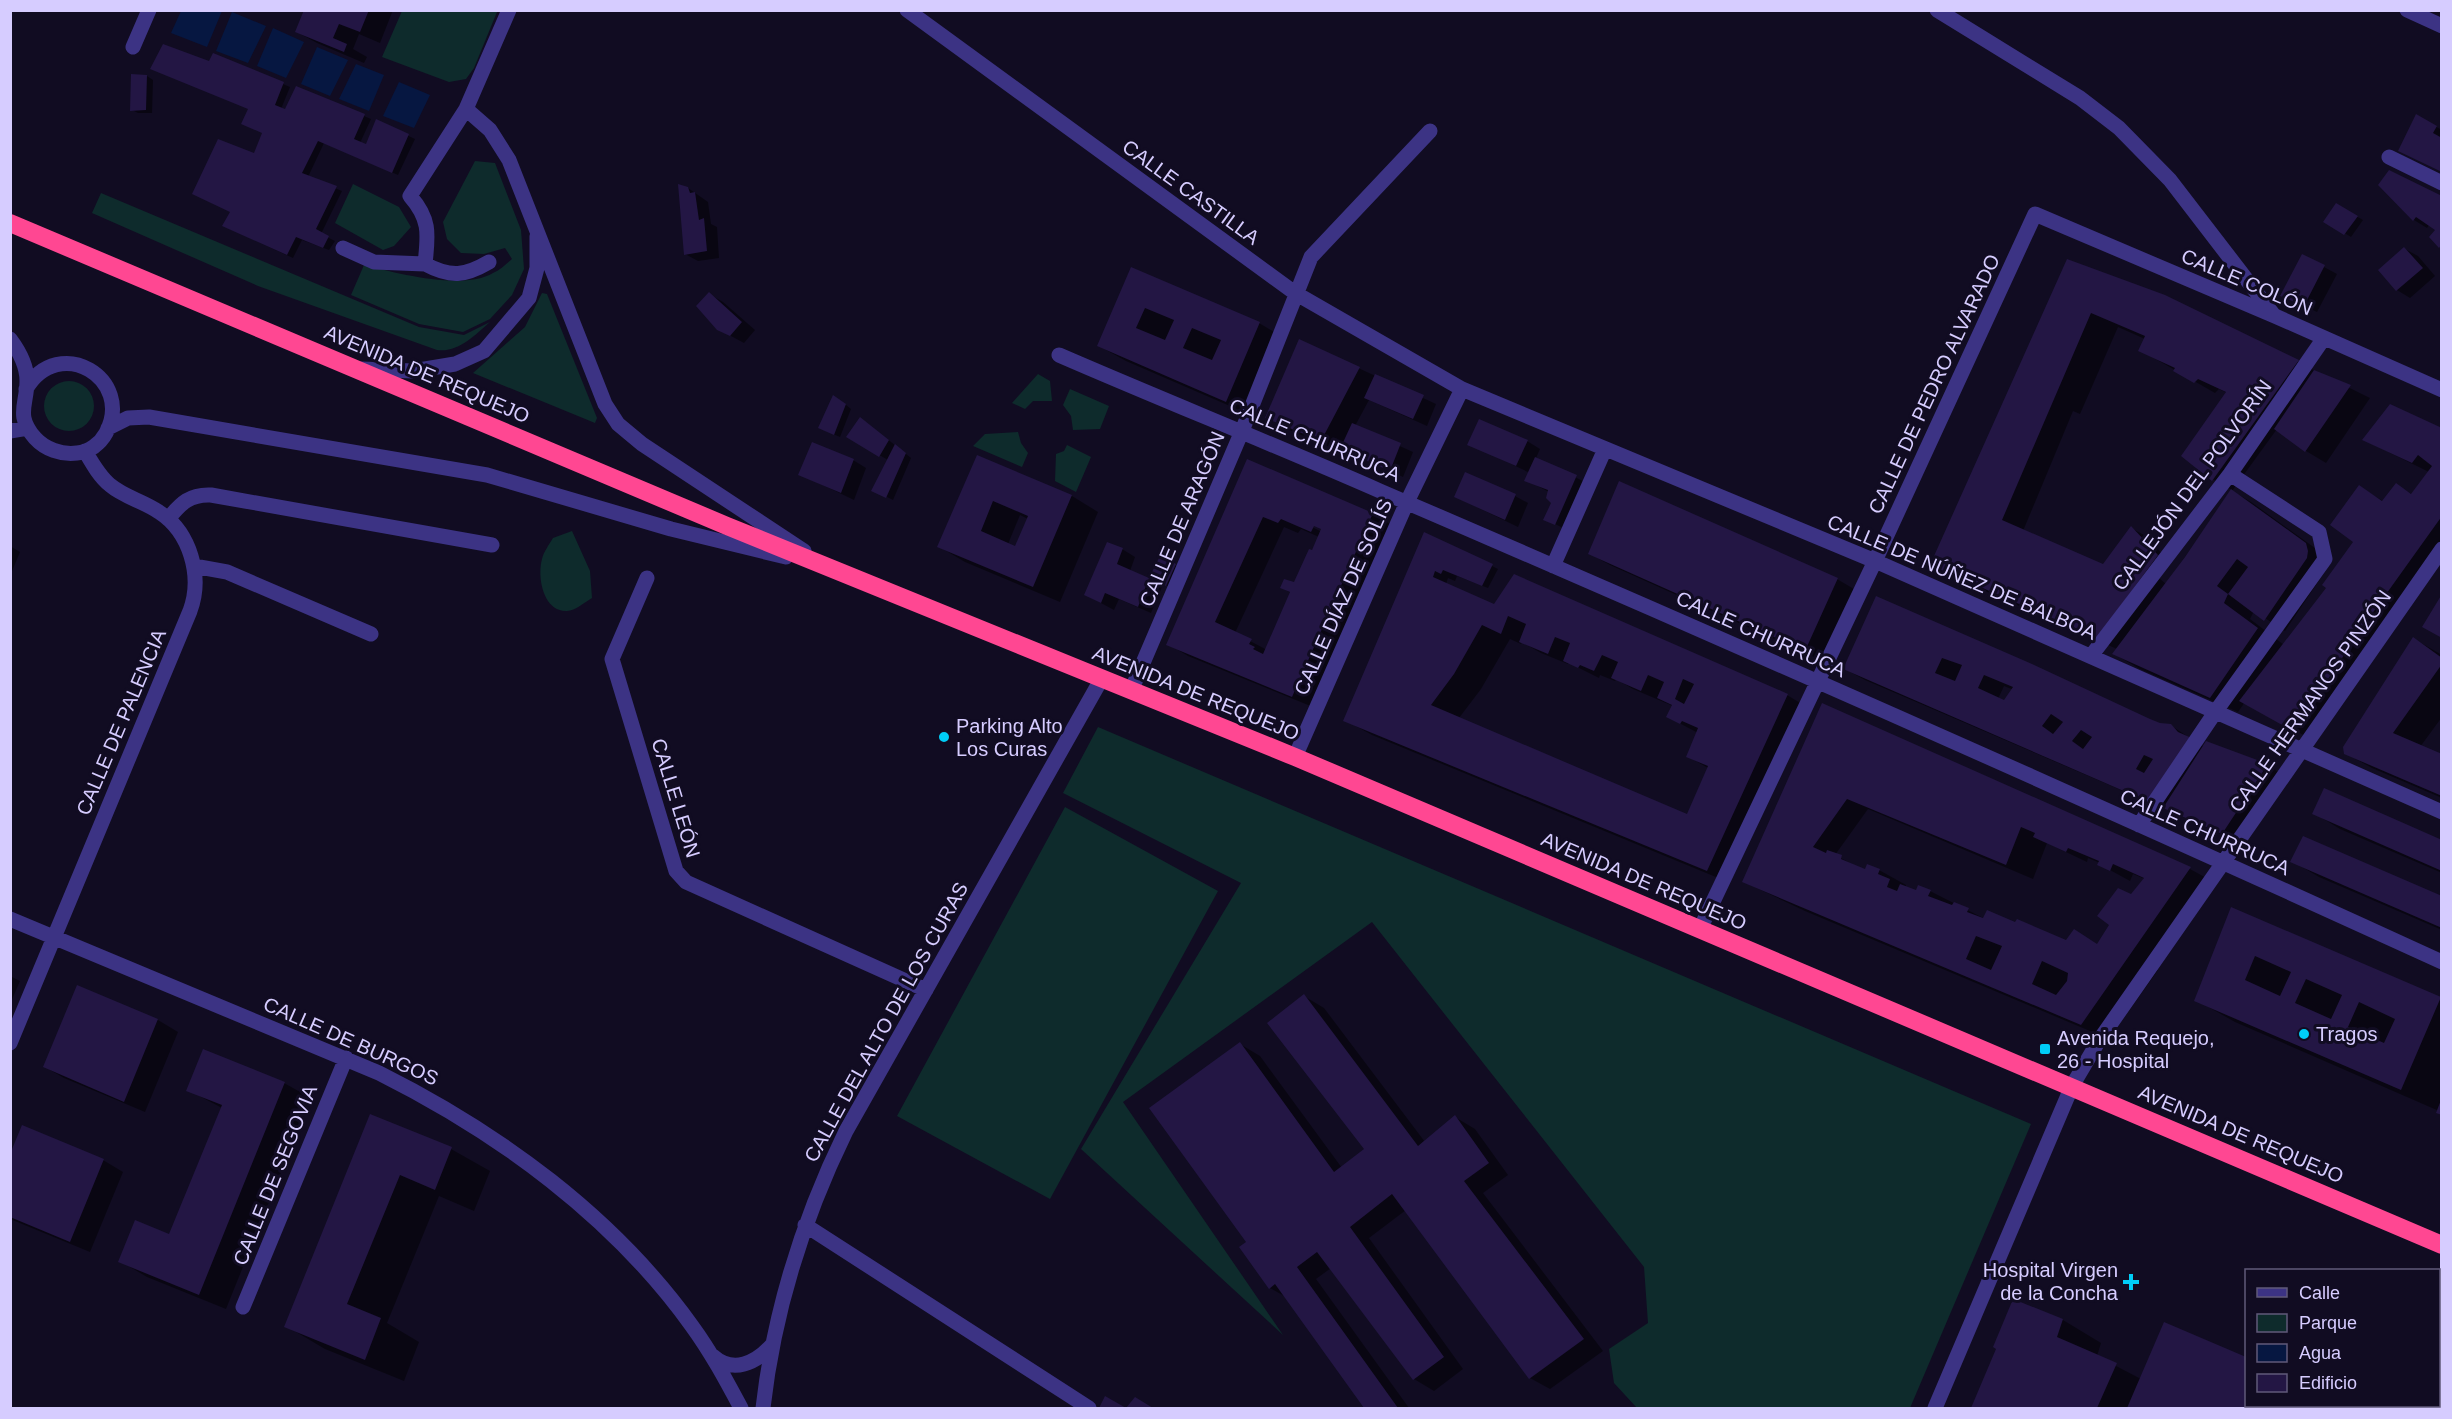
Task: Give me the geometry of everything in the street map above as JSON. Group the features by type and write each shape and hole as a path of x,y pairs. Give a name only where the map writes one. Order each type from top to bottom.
{"highway":[{"name":"AVENIDA DE REQUEJO","path":"10,223 826,566 1296,758 2442,1245"}],"street":[{"path":"133,47 149,10"},
{"path":"425,264 428,233 426,221 410,196 466,109 509,10"},
{"name":"CALLE CASTILLA","path":"907,10 1295,293 1462,389"},
{"path":"1936,10 2080,98 2119,128 2170,180 2275,316"},
{"path":"2410,11 2442,26"},
{"name":"AVENIDA DE REQUEJO","path":"466,109 480,119 500,144 537,227 605,404 618,424 642,444 826,566"},
{"name":"CALLE DE ARAGÓN","path":"1131,691 1242,432 1311,257 1430,131"},
{"path":"2389,157 2442,183"},
{"name":"CALLE COLÓN","path":"2035,213 2442,390"},
{"name":"CALLE DE PEDRO ALVARADO","path":"1700,929 1875,561 2035,213"},
{"path":"358,369 413,371 455,364 484,351 529,298 537,268 537,227"},
{"path":"344,248 374,262 425,264 437,270 461,274 471,273 489,262"},
{"name":"CALLEJÓN DEL POLVORÍN","path":"2091,656 2230,474 2324,338"},
{"path":"10,339 24,364 26,389 23,412 28,428 37,440 53,450 68,453 85,451 100,442 108,428 112,407 109,393 98,375 86,367 68,363 49,367 32,380 26,389"},
{"name":"CALLE CHURRUCA","path":"1059,355 1407,502 1816,681 2223,862 2442,963"},
{"name":"CALLE DE NÚÑEZ DE BALBOA","path":"1462,389 1875,561 2442,812"},
{"name":"CALLE DÍAZ DE SOLÍS","path":"1296,758 1407,502 1462,389"},
{"path":"108,428 128,418 149,417 458,469 520,483 671,529 826,566"},
{"path":"10,431 28,428"},
{"path":"1553,566 1605,449"},
{"name":"CALLE DE PALENCIA","path":"10,1043 190,611 195,592 194,566 184,539 168,519 109,484 99,474 85,451"},
{"path":"2139,825 2216,711 2325,559 2319,532 2230,474"},
{"path":"168,519 185,500 197,495 211,495 492,545"},
{"name":"CALLE HERMANOS PINZÓN","path":"1935,1408 2072,1086 2098,1042 2442,549"},
{"path":"194,566 227,572 371,634"},
{"name":"CALLE LEÓN","path":"647,578 612,659 676,871 686,882 926,990"},
{"name":"CALLE DEL ALTO DE LOS CURAS","path":"763,1408 772,1345 784,1293 805,1226 846,1131 1102,678"},
{"name":"CALLE DE BURGOS","path":"10,919 346,1058 388,1077 454,1113 548,1179 590,1214 643,1268 681,1312 710,1353 741,1408"},
{"name":"CALLE DE SEGOVIA","path":"243,1307 346,1058"},
{"path":"805,1226 1089,1408"},
{"path":"710,1353 724,1364 737,1366 757,1359 772,1345"}],"green space":[{"path":"497,10 497,12 474,68 466,79 449,82 382,57 402,11"},
{"path":"475,161 495,163 521,230 524,269 512,295 490,319 463,332 419,324 351,295 364,265 429,279 465,280 493,273 512,259 505,248 484,254 461,253 447,239 443,222"},
{"path":"353,184 399,207 411,227 394,246 383,250 335,223"},
{"path":"101,193 419,327 464,335 490,322 459,346 437,350 258,286 92,213"},
{"path":"542,293 547,294 597,418 595,423 473,373 525,327"},
{"path":"1038,374 1050,381 1052,401 1033,401 1025,409 1012,403"},
{"path":"69,381 87,388 94,406 87,424 69,431 51,424 44,406 51,388"},
{"path":"1070,389 1109,406 1100,429 1073,430 1071,416 1063,405"},
{"path":"1018,432 1021,443 1028,453 1022,467 973,446 985,434"},
{"path":"1067,445 1091,457 1076,492 1055,481 1056,454 1064,451"},
{"path":"572,531 590,571 592,598 577,608 567,611 559,610 547,600 540,575 544,553 553,538"},
{"path":"1098,727 2031,1124 1910,1408 1637,1408 1614,1383 1609,1349 1648,1323 1644,1267 1372,922 1123,1102 1283,1335 1081,1149 1241,883 1063,793"},
{"path":"1065,807 1218,891 1050,1199 897,1116"}],"water":[{"path":"181,11 222,11 207,47 171,33"},
{"path":"232,12 266,26 248,63 216,51"},
{"path":"273,28 304,42 286,78 257,66"},
{"path":"317,47 348,60 330,96 301,84"},
{"path":"356,64 384,75 369,111 339,99"},
{"path":"399,82 430,95 414,128 383,116"}],"building":[{"path":"304,10 369,10 360,32 339,24 333,38 347,44 344,52 295,32"},
{"path":"163,44 209,61 213,53 284,82 275,105 285,109 296,86 365,114 354,139 366,144 376,119 409,134 392,173 318,141 302,173 337,186 316,229 329,236 323,248 296,237 287,255 222,226 230,212 192,194 218,139 254,153 262,133 241,124 248,109 150,69"},
{"path":"131,74 147,75 146,110 130,111"},
{"path":"2416,114 2437,126 2433,133 2442,138 2442,172 2398,151"},
{"path":"2389,170 2442,196 2442,244 2439,248 2429,237 2435,230 2416,217 2413,221 2378,185"},
{"path":"678,184 688,187 690,193 695,192 699,220 704,218 707,251 684,255"},
{"path":"2336,203 2358,216 2344,235 2323,222"},
{"path":"2404,247 2423,268 2396,291 2378,270"},
{"path":"2302,254 2325,265 2304,306 2280,296"},
{"path":"2067,259 2165,295 2299,360 2212,481 2181,456 2226,392 2198,379 2194,383 2173,371 2175,368 2138,351 2145,336 2091,313 2002,520 2103,564 2131,526 2158,555 2097,638 1930,565"},
{"path":"1131,267 1260,322 1226,402 1097,346","holes":["1145,308 1174,320 1165,340 1136,328","1192,328 1221,340 1212,360 1183,348"]},
{"path":"709,292 742,322 730,336 717,330 696,306"},
{"path":"1299,339 1360,367 1321,441 1265,418"},
{"path":"2314,370 2351,385 2305,452 2274,429"},
{"path":"1375,374 1424,395 1413,419 1364,398"},
{"path":"833,395 846,404 834,435 818,428"},
{"path":"2390,404 2442,428 2442,516 2369,618 2293,731 2239,701 2326,588 2322,585 2353,542 2330,525 2359,485 2382,501 2396,483 2411,494 2432,466 2418,455 2412,463 2362,440"},
{"path":"860,417 889,440 879,457 846,437"},
{"path":"1479,419 1528,440 1516,466 1467,445"},
{"path":"1352,423 1401,443 1390,471 1340,449"},
{"path":"812,442 854,459 841,493 798,475"},
{"path":"895,444 906,453 886,498 871,491"},
{"path":"977,455 1072,495 1033,587 937,547","holes":["993,501 1028,516 1015,546 981,531"]},
{"path":"1535,457 1577,475 1555,525 1543,520 1551,503 1546,498 1548,490 1524,481"},
{"path":"1247,459 1373,513 1292,697 1166,645","holes":["1263,517 1278,523 1281,519 1311,532 1314,526 1321,529 1294,582 1284,579 1280,588 1290,592 1263,654 1249,644 1252,639 1215,622"]},
{"path":"1465,472 1516,494 1505,520 1454,497"},
{"path":"1619,481 1838,578 1805,651 1588,554"},
{"path":"2231,489 2306,543 2308,551 2307,558 2264,621 2228,594 2224,603 2258,628 2210,698 2112,654 2185,557","holes":["2237,559 2248,567 2228,594 2217,586"]},
{"path":"1424,532 1493,564 1482,586 1443,570 1441,574 1435,571 1433,577 1494,604 1514,574 1788,694 1707,871 1343,721","holes":["1508,616 1526,624 1519,642 1548,654 1555,637 1570,643 1563,661 1578,668 1580,665 1594,671 1602,655 1618,662 1611,678 1641,691 1648,675 1664,682 1657,698 1672,705 1666,717 1680,724 1682,721 1698,728 1686,757 1708,766 1687,814 1431,705 1454,674 1482,625 1501,634","1683,679 1694,684 1684,704 1675,699"]},
{"path":"1107,542 1123,548 1117,564 1149,578 1138,607 1105,593 1101,603 1084,595"},
{"path":"1160,556 1176,564 1166,586 1149,578"},
{"path":"2442,594 2442,638 2422,627"},
{"path":"1876,596 2032,664 2150,719 2171,724 2178,732 2194,739 2149,802 1843,669","holes":["1942,658 1962,665 1955,681 1935,673","1984,675 2013,687 2004,700 1978,688","2051,714 2063,722 2053,734 2042,726","2081,730 2092,737 2083,749 2072,741","2144,755 2153,759 2144,773 2136,769"]},
{"path":"2413,637 2442,658 2442,664 2393,733 2442,754 2442,796 2344,754 2343,747"},
{"path":"1822,703 2191,867 2081,1025 1742,882","holes":["1847,799 2006,865 2021,827 2035,833 2033,837 2066,852 2068,848 2099,861 2097,865 2110,871 2113,864 2144,878 2131,894 2118,888 2097,916 2109,925 2097,944 2074,929 2066,940 2017,919 2015,922 1987,910 1983,918 1967,912 1969,908 1954,902 1952,905 1928,896 1931,890 1918,885 1916,890 1900,884 1897,891 1887,887 1890,879 1878,874 1880,869 1867,864 1865,869 1841,859 1842,855 1827,850 1826,853 1813,847","1976,936 2002,946 1991,970 1966,959","2042,961 2068,973 2067,981 2056,995 2032,984"]},
{"path":"2206,741 2268,764 2222,834 2163,808"},
{"path":"2324,788 2442,840 2442,871 2312,814"},
{"path":"2303,836 2442,896 2442,928 2290,862"},
{"path":"2231,907 2441,997 2401,1090 2194,1001","holes":["2255,956 2291,972 2280,996 2245,980","2306,979 2342,995 2331,1019 2295,1003","2359,1002 2395,1019 2384,1043 2348,1027"]},
{"path":"77,985 158,1019 124,1102 43,1067"},
{"path":"1304,994 1418,1146 1455,1115 1489,1163 1464,1181 1584,1339 1529,1379 1392,1194 1350,1227 1444,1357 1413,1380 1317,1252 1297,1267 1398,1408 1364,1408 1275,1284 1269,1289 1239,1247 1246,1242 1149,1108 1240,1042 1334,1172 1364,1149 1267,1023"},
{"path":"203,1049 285,1082 199,1295 118,1262 135,1220 169,1234 222,1105 186,1091"},
{"path":"2442,1100 2442,1115 2436,1113"},
{"path":"370,1114 452,1147 435,1190 400,1175 347,1304 381,1318 365,1360 284,1327"},
{"path":"22,1125 104,1159 70,1242 10,1217 10,1154"},
{"path":"2013,1299 2063,1319 2057,1337 2117,1363 2097,1408 1971,1408 1996,1349 1993,1347"},
{"path":"2164,1322 2245,1357 2245,1407 2368,1408 2127,1408"},
{"path":"1105,1396 1126,1408 1099,1408"},
{"path":"1135,1397 1153,1408 1126,1408"}],"place":[{"name":"Parking Alto Los Curas","path":"944,737"},
{"name":"Tragos","path":"2304,1034"},
{"name":"Avenida Requejo, 26 - Hospital","path":"2045,1049"},
{"name":"Hospital Virgen de la Concha","path":"2131,1282"}]}
